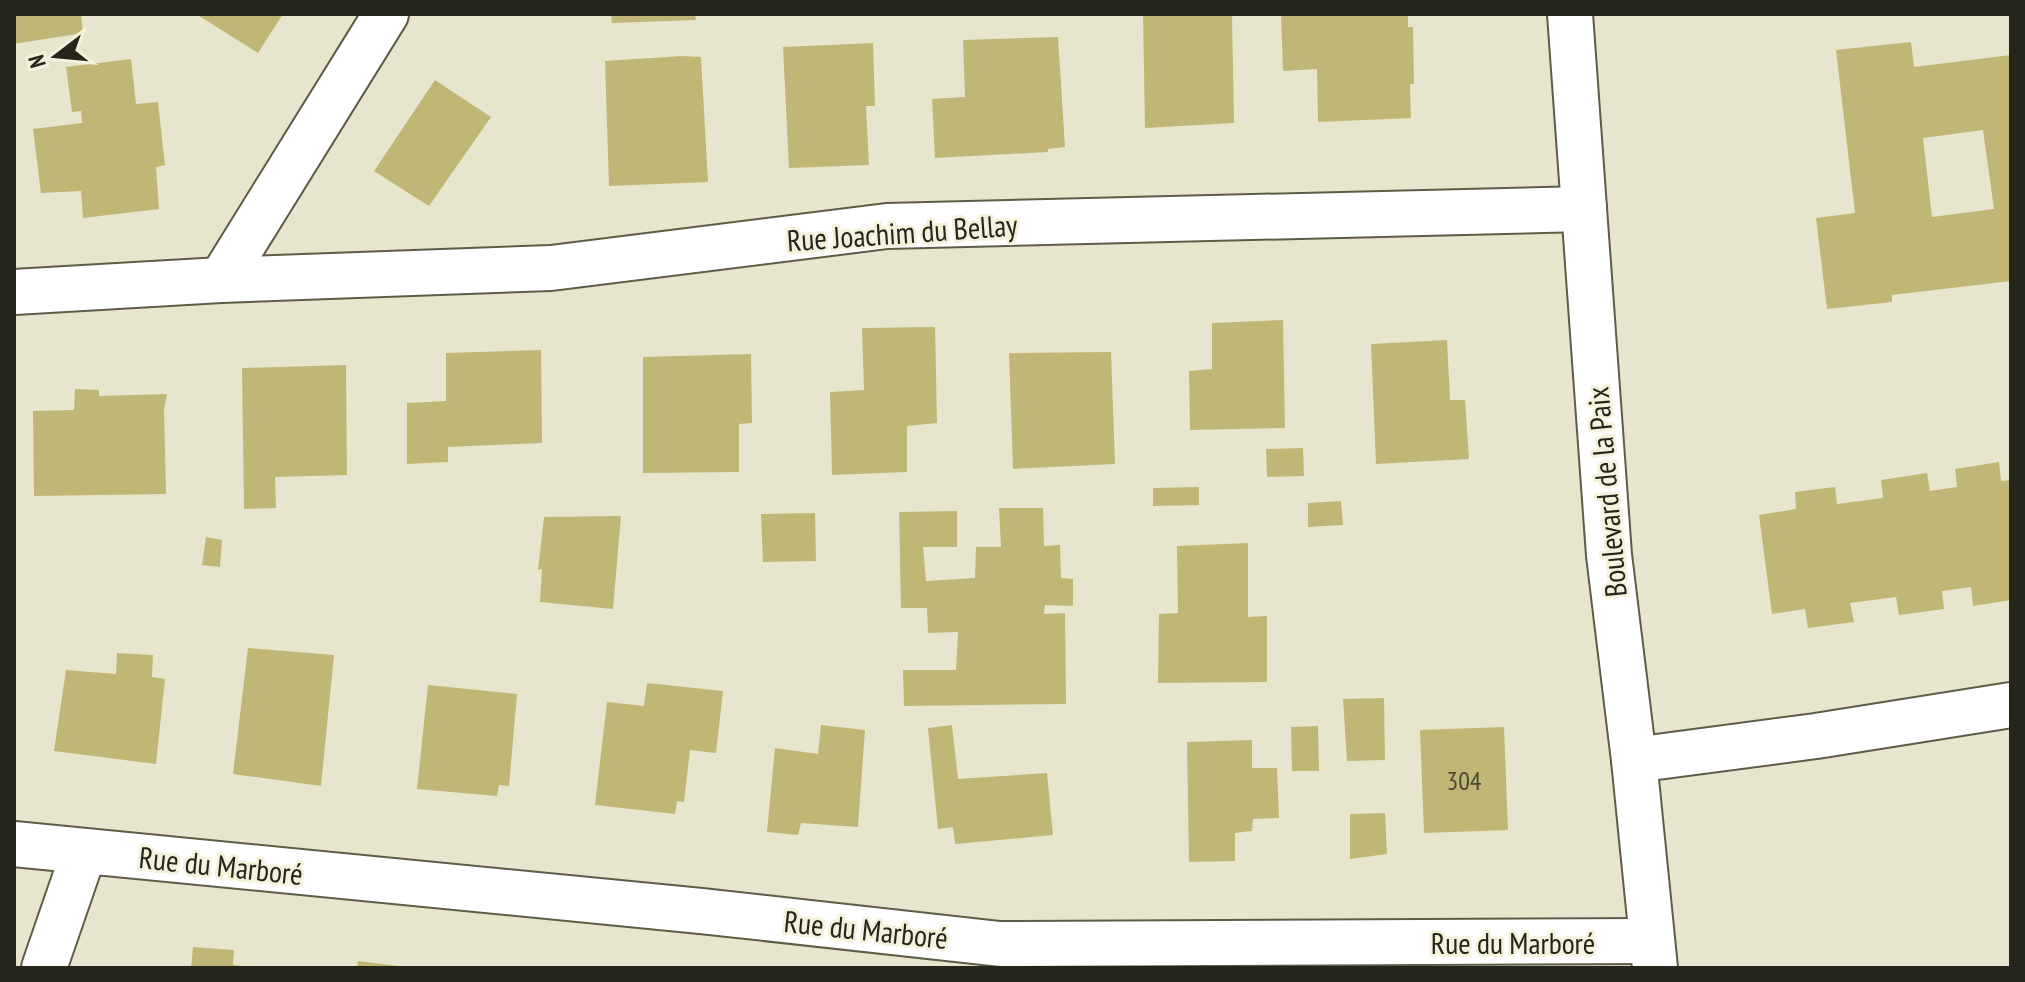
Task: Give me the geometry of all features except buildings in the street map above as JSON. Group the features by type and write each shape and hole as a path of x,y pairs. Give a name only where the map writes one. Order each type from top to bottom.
{"street":[{"path":"221,280 386,14"},
{"name":"Boulevard de la Paix","path":"1570,14 1609,555 1634,760 1653,955"},
{"name":"Rue Joachim du Bellay","path":"14,292 221,280 551,268 887,226 1584,209"},
{"path":"1634,760 1816,736 2011,705"},
{"name":"Rue du Marboré","path":"14,844 685,909 1000,944 1653,955"},
{"path":"44,968 84,852"}]}
